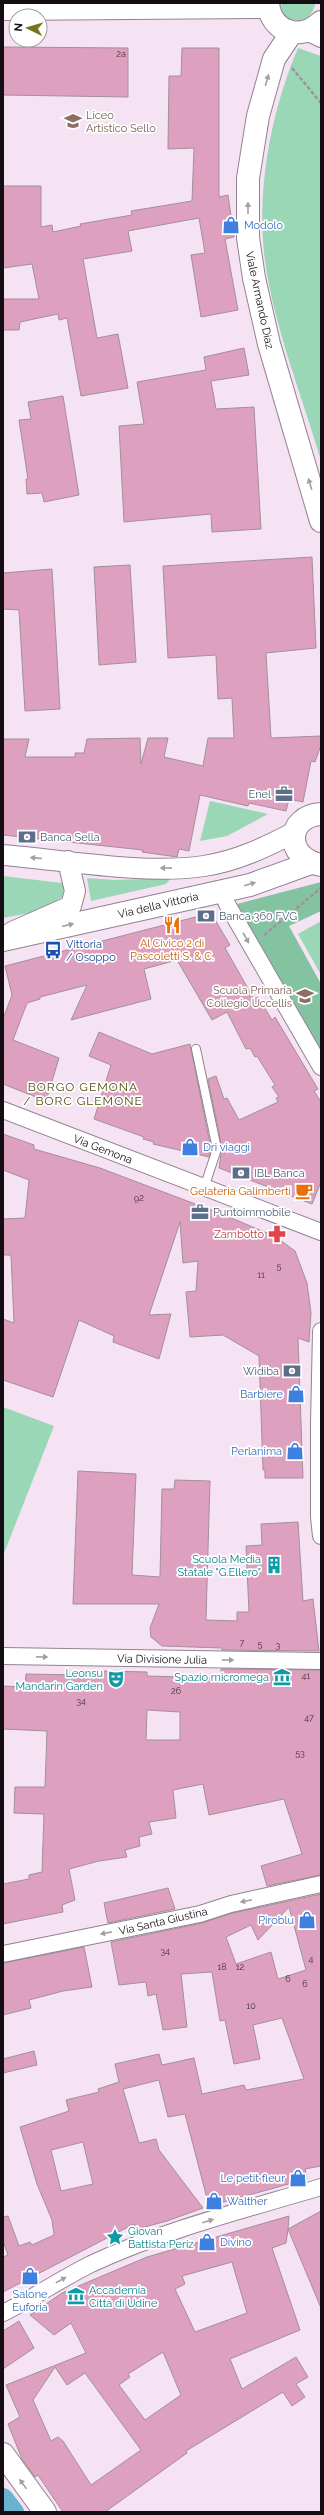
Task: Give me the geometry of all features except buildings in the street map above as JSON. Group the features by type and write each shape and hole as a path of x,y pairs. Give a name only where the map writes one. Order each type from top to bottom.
{"main road":[{"path":"269,6 275,23 310,31"},
{"name":"Viale Armando Diaz","path":"310,31 274,59 258,116 248,178 248,238 254,278 269,344 321,521"},
{"path":"316,864 303,859 296,850 295,832 304,819 321,814"},
{"name":"Via della Vittoria","path":"3,940 222,891 316,864"},
{"path":"3,2454 45,2512"}],"street":[{"path":"3,10 269,6"},
{"path":"3,855 158,868 204,866 251,854 295,832"},
{"path":"3,936 71,906 75,891 68,861"},
{"path":"222,891 226,904 321,1067"},
{"name":"Via Gemona","path":"3,1110 321,1232"},
{"path":"321,1331 319,1509 321,1536"},
{"name":"Via Divisione Julia","path":"3,1656 321,1661"},
{"name":"Via Santa Giustina","path":"3,1954 200,1914 231,1904 321,1884"},
{"path":"3,2313 90,2265 121,2251 189,2227 321,2187"}],"lane":[{"path":"196,1049 217,1149 204,1188"}],"path":[{"path":"290,66 321,103"},
{"path":"250,946 321,888"}],"green space":[{"path":"280,3 315,3 315,5 307,18 298,21 284,15"},
{"path":"298,48 321,56 321,461 291,368 278,321 267,274 263,246 263,188 272,130 279,102"},
{"path":"210,801 268,814 227,836 200,841"},
{"path":"3,876 62,883 64,890 62,897 40,911 3,918"},
{"path":"87,878 115,880 171,878 166,884 91,901"},
{"path":"321,882 321,911 289,926 321,984 321,1050 237,904"},
{"path":"321,921 321,975 298,934"},
{"path":"3,1407 54,1426 3,1556"}],"waterway":[{"path":"3,2498 14,2512"}],"place":[{"name":"Liceo Artistico Sello","path":"73,121"},
{"name":"Modolo","path":"231,225"},
{"name":"Enel","path":"284,794"},
{"name":"Banca Sella","path":"27,837"},
{"name":"Banca 360 FVG","path":"206,916"},
{"name":"Al Civico 2 di Pascoletti S. & C.","path":"172,925"},
{"name":"Vittoria / Osoppo","path":"53,950"},
{"name":"Scuola Primaria Collegio Uccellis","path":"305,996"},
{"name":"Dri viaggi","path":"190,1147"},
{"name":"IBL Banca","path":"241,1173"},
{"name":"Gelateria Galimberti","path":"304,1191"},
{"name":"Puntoimmobile","path":"200,1212"},
{"name":"Zambotto","path":"277,1234"},
{"name":"Widiba","path":"292,1371"},
{"name":"Barbiere","path":"296,1394"},
{"name":"Perlanima","path":"295,1451"},
{"name":"Scuola Media Statale \"G.Ellero\"","path":"274,1565"},
{"name":"Spazio micromega","path":"282,1677"},
{"name":"Leonsu Mandarin Garden","path":"116,1679"},
{"name":"Piroblu","path":"307,1920"},
{"name":"Le petit fleur","path":"298,2178"},
{"name":"Walther","path":"214,2201"},
{"name":"Giovan Battista Periz","path":"115,2237"},
{"name":"Divino","path":"207,2242"},
{"name":"Salone Euforia","path":"30,2276"},
{"name":"Accademia Città di Udine","path":"76,2296"}],"district":[{"name":"BORGO GEMONA / BORC GLEMONE","path":"83,1094"}]}
